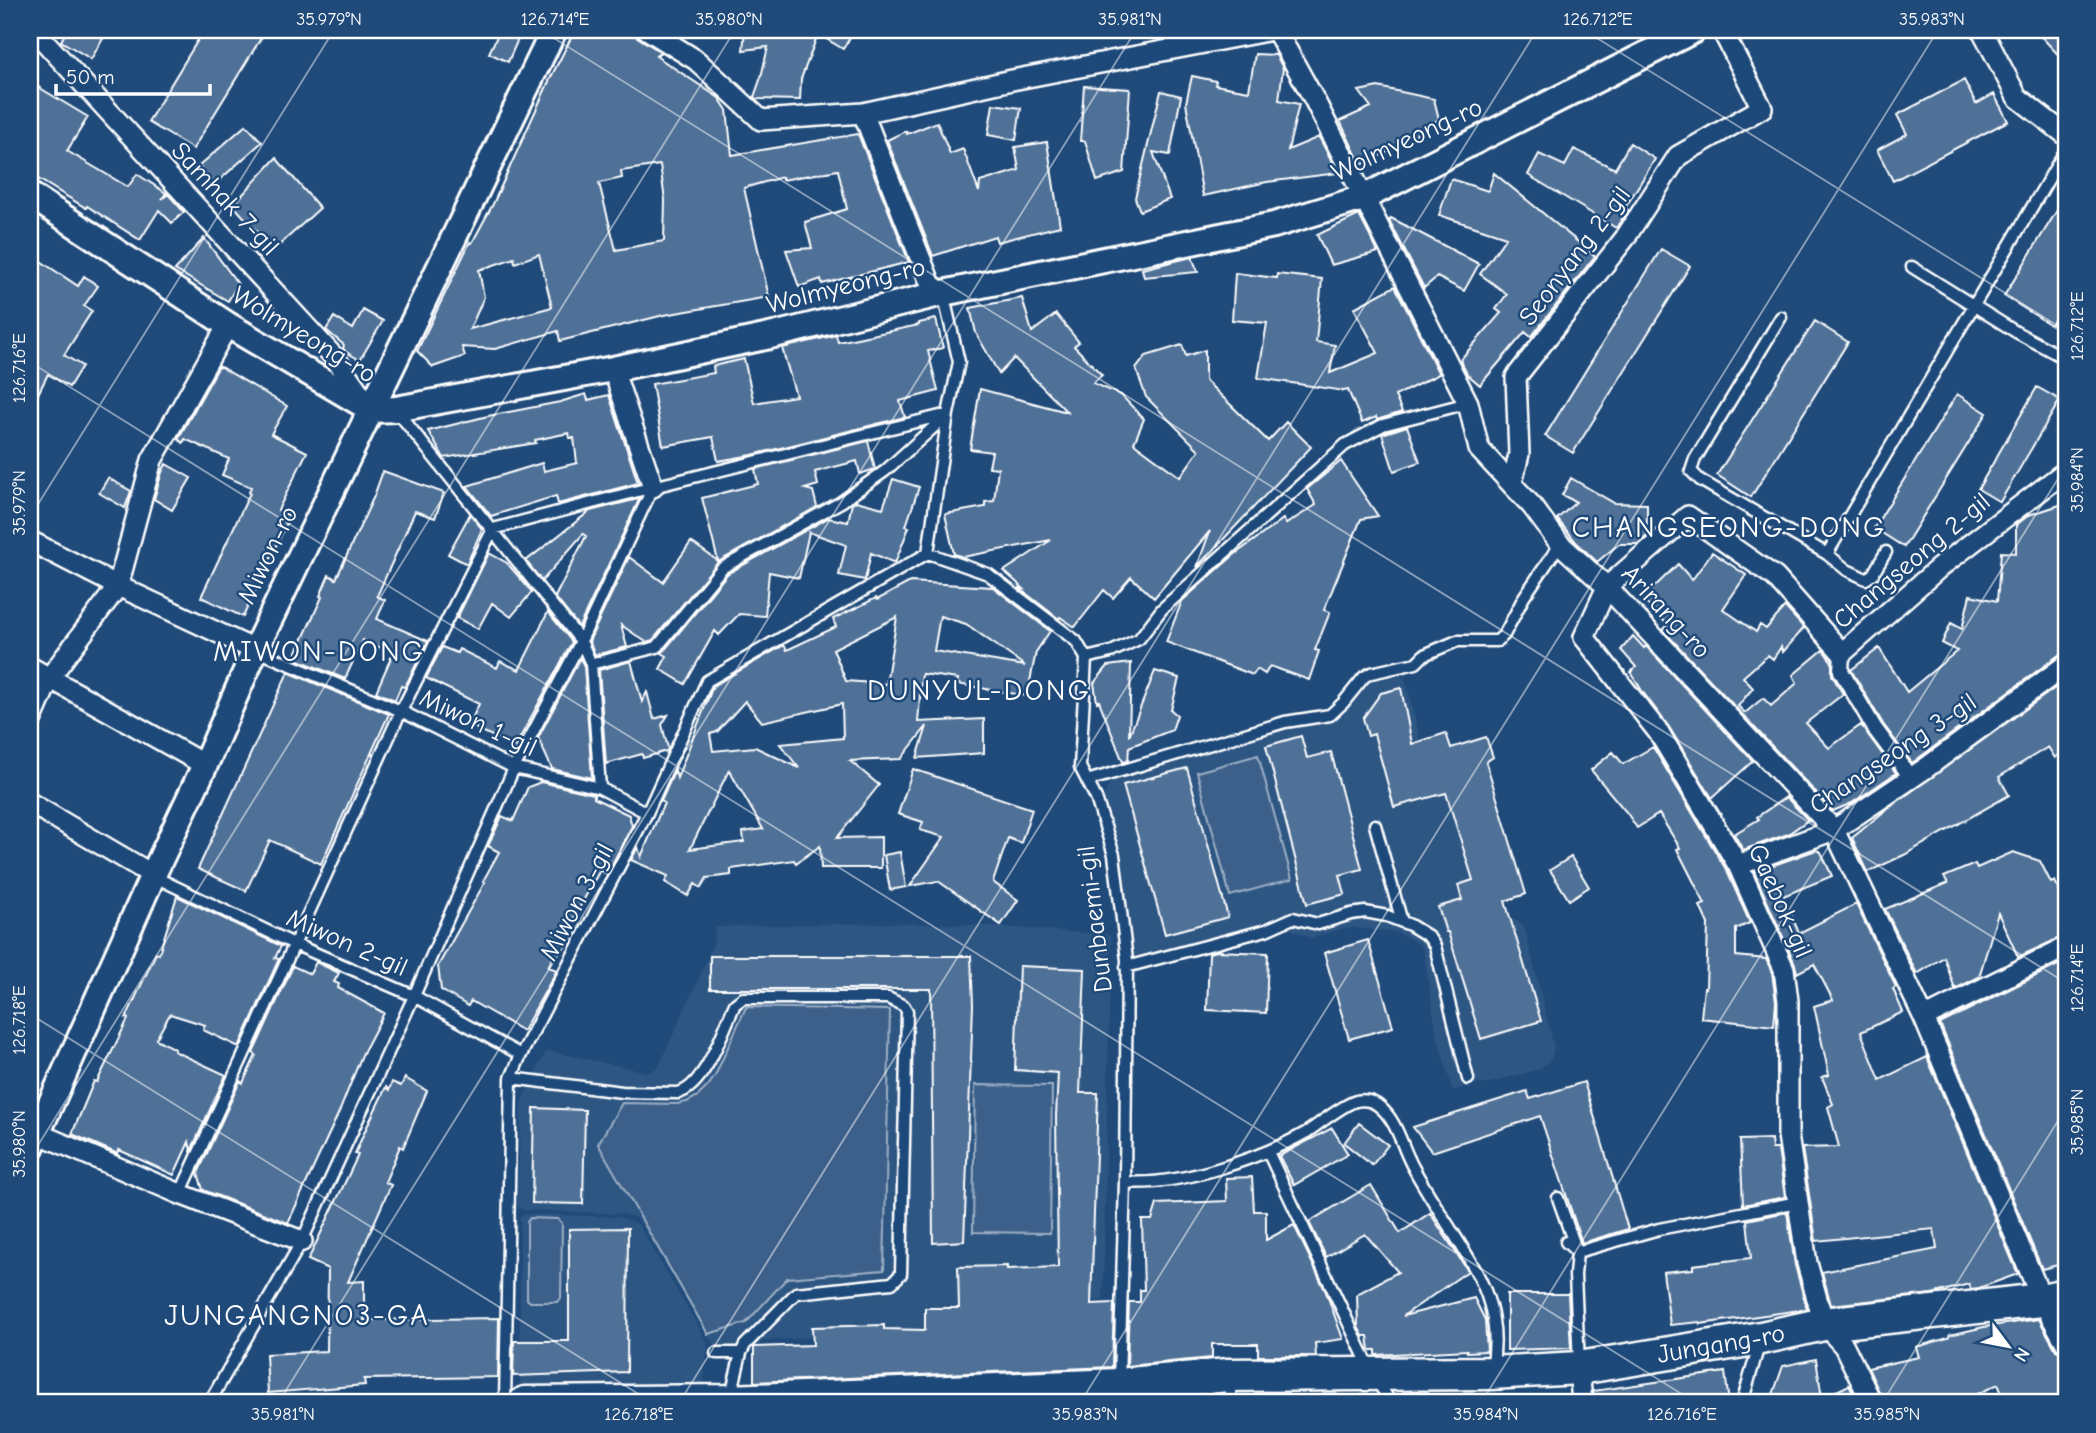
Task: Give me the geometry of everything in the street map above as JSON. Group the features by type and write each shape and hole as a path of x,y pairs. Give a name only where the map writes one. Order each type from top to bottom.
{"main road":[{"name":"Jungang-ro","path":"525,1403 1119,1394 1230,1389 1372,1373 1491,1373 1579,1368 1761,1338 1824,1324 2054,1298"}],"street":[{"name":"Samhak 7-gil","path":"34,30 384,410"},
{"name":"Miwon-ro","path":"32,1138 205,765 255,650 384,410 554,30"},
{"path":"648,30 696,60 761,120 863,113 1013,80 1274,30"},
{"name":"Arirang-ro","path":"1274,30 1315,101 1468,403 1479,449 1513,483 1560,544 1607,587 1834,830 2054,1298 2066,1343"},
{"name":"Wolmyeong-ro","path":"30,195 228,325 384,410 613,369 770,335 943,293 1275,225 1363,198 1694,30"},
{"name":"Seonyang 2-gil","path":"1513,483 1519,454 1516,377 1625,238 1678,156 1762,108 1722,30"},
{"path":"1983,30 2017,97 2065,144"},
{"path":"863,113 931,285 943,293"},
{"path":"30,723 50,677 118,586 152,460 228,325"},
{"path":"613,369 653,486"},
{"name":"Changseong 2-gil","path":"1607,587 1688,516 1775,577 1842,653 1940,567 2066,471"},
{"path":"30,541 118,586 255,650"},
{"name":"Gaebok-gil","path":"1607,587 1584,637 1659,733 1738,865 1784,969 1788,1001 1788,1135 1807,1263 1824,1324"},
{"path":"1842,653 1841,671 1875,729 1911,777"},
{"name":"Changseong 3-gil","path":"1738,865 1834,830 2066,665"},
{"path":"30,667 205,765"},
{"path":"30,803 153,876"},
{"path":"1924,1018 2066,947"},
{"path":"32,1138 302,1241"},
{"path":"1824,1324 1844,1346 1872,1403"},
{"path":"1579,1368 1582,1403"}],"lane":[{"path":"1827,554 2065,144"},
{"path":"1912,267 1973,306 2066,359"},
{"path":"943,293 959,362 948,414 928,553 988,574 1076,641 1086,658 1111,652 1139,639 1162,609 1345,445 1383,425 1468,403"},
{"path":"1781,317 1690,471 1700,480 1866,579 1874,574 1886,552"},
{"path":"384,410 493,529 581,641 591,664 600,788"},
{"path":"180,1194 401,711 493,529 653,486 948,414"},
{"path":"591,664 657,647 722,568 841,502 885,471 948,414"},
{"path":"209,1403 302,1241 514,768 581,641 653,486"},
{"path":"1087,781 1285,722 1329,715 1343,703 1364,677 1371,673 1416,663 1424,655 1457,641 1497,641 1504,635 1524,597 1560,544"},
{"name":"Miwon 3-gil","path":"505,1403 511,1078 647,813 707,681 928,553"},
{"name":"Miwon 1-gil","path":"255,650 401,711 514,768 600,788 647,813"},
{"name":"Dunbaemi-gil","path":"1086,658 1080,767 1096,798 1114,855 1126,967 1125,1182 1119,1394"},
{"path":"1375,825 1393,874 1402,922"},
{"name":"Miwon 2-gil","path":"153,876 294,944 414,996 521,1055"},
{"path":"1126,967 1266,930 1293,918 1318,924 1365,912 1402,922 1428,936 1435,946 1468,1079"},
{"path":"511,1078 622,1092 685,1092 697,1081 735,1004 744,998 888,998 904,1006 907,1011 901,1274 892,1283 796,1293 745,1345 729,1402"},
{"path":"1125,1182 1144,1184 1191,1177 1268,1152 1353,1102 1367,1099 1381,1108 1396,1128 1411,1165 1483,1282 1495,1329 1491,1373"},
{"path":"1268,1152 1372,1373 1391,1403"},
{"path":"1558,1198 1577,1252 1579,1368"},
{"path":"1577,1252 1659,1224 1798,1202"},
{"path":"1566,1242 1577,1252"},
{"path":"1742,1403 1761,1338"},
{"path":"716,1353 741,1353"}],"shaded area":[{"path":"1393,673 1400,674 1406,681 1429,779 1478,788 1509,920 1517,920 1525,930 1554,1047 1551,1059 1540,1069 1454,1090 1437,1036 1423,949 1396,932 1340,929 1311,938 1293,930 1267,925 1252,926 1148,955 1131,954 1116,848 1104,795 1111,781 1121,774 1240,739 1286,727 1332,720 1348,706 1367,681"},
{"path":"1258,755 1292,879 1230,896 1197,772"},
{"path":"889,923 976,925 1111,935 1103,1300 1059,1303 973,1329 923,1329 764,1341 747,1352 728,1352 722,1351 712,1342 638,1219 623,1214 523,1210 517,1207 521,1102 545,1053 549,1051 648,1072 658,1068 706,962 714,941 715,928"},
{"path":"746,1007 890,1010 884,1270 787,1278 746,1323 708,1334 598,1144 622,1103 677,1104 698,1096 715,1076"},
{"path":"975,1085 1052,1086 1050,1233 973,1232"},
{"path":"523,1214 620,1217 638,1224 708,1343 701,1403 520,1403 520,1217"},
{"path":"530,1218 558,1219 562,1223 561,1298 558,1302 530,1302 527,1299 527,1222"}],"building":[{"path":"67,30 108,30 91,59 61,41"},
{"path":"204,30 266,30 193,149 148,122"},
{"path":"500,30 522,30 508,62 489,53"},
{"path":"575,30 626,30 661,52 656,56 719,98 727,110 732,155 858,134 909,262 822,284 821,279 799,287 786,250 812,248 805,222 847,209 838,170 782,180 782,177 744,188 769,297 664,315 560,341 558,331 495,349 462,347 465,356 433,367 417,351 470,242 472,243 493,204","holes":["660,165 665,200 664,241 616,250 599,183 622,178 621,171","539,254 552,307 470,329 484,297 479,270 514,258 515,263"]},
{"path":"745,30 855,30 843,49 818,34 801,79 800,100 754,97 768,47 743,50"},
{"path":"2035,30 2066,30 2066,63"},
{"path":"1255,54 1276,55 1283,68 1279,100 1299,104 1288,150 1319,137 1338,173 1267,182 1203,196 1186,103 1192,76 1216,81 1215,85 1249,91"},
{"path":"1964,80 1976,104 1994,94 2008,121 1893,181 1877,150 1907,134 1897,115"},
{"path":"30,82 88,117 67,151 128,187 137,174 166,193 162,199 168,194 184,212 172,223 159,210 140,240 30,174"},
{"path":"1084,86 1130,89 1124,172 1097,181 1085,141 1080,141"},
{"path":"1378,87 1434,99 1439,119 1396,148 1361,165 1340,121 1371,107 1359,91"},
{"path":"1161,91 1181,96 1170,155 1153,152 1170,199 1140,211 1135,198"},
{"path":"993,104 1021,108 1016,140 988,135"},
{"path":"937,122 950,154 963,149 979,192 980,182 1019,170 1015,147 1047,142 1060,226 997,242 995,236 933,256 887,140"},
{"path":"246,125 262,142 215,184 199,166"},
{"path":"1630,143 1655,159 1616,228 1528,175 1539,154 1565,166 1574,149 1615,169"},
{"path":"276,158 320,208 274,250 233,205"},
{"path":"1494,173 1595,256 1531,337 1525,332 1480,385 1467,374 1460,360 1501,313 1496,309 1507,294 1480,274 1506,237 1439,215 1451,179 1488,191"},
{"path":"2066,196 2066,301 2051,325 2004,296"},
{"path":"1359,215 1378,252 1331,265 1317,235"},
{"path":"1391,218 1479,264 1464,291 1437,277 1424,288 1389,220"},
{"path":"204,238 238,284 228,301 175,270"},
{"path":"1661,249 1690,266 1573,453 1545,436"},
{"path":"30,254 78,286 84,276 98,286 84,306 92,311 64,355 82,366 69,387 48,374 30,410"},
{"path":"1192,257 1198,272 1144,277 1142,269"},
{"path":"1235,273 1322,279 1316,342 1335,345 1330,373 1378,353 1354,308 1395,286 1439,374 1395,396 1402,412 1362,423 1348,390 1258,378 1267,323 1232,320"},
{"path":"1022,298 1032,332 1056,314 1079,342 1074,346 1102,375 1093,383 1121,395 1144,419 1134,443 1180,477 1199,450 1146,397 1136,369 1146,356 1182,345 1186,356 1205,350 1205,380 1268,441 1286,422 1311,447 1197,567 1210,531 1154,598 1131,577 1113,598 1104,590 1075,627 1060,617 1059,619 1019,588 1024,589 1004,571 1051,540 963,557 954,554 945,514 985,507 985,502 994,501 998,468 989,467 992,452 970,449 980,389 1067,412 1014,358 999,374 976,333 970,308"},
{"path":"363,310 383,321 360,360 346,352 344,345 326,330 334,317 353,329"},
{"path":"936,319 943,348 928,351 938,391 900,401 905,417 718,461 713,437 663,446 652,384 714,373 713,366 744,359 754,403 796,396 782,348 836,335 838,342"},
{"path":"1815,321 1848,342 1751,497 1717,475"},
{"path":"219,366 287,406 271,434 307,452 278,510 290,516 243,617 201,597 251,487 222,475 229,459 185,439 183,443 178,439"},
{"path":"2037,387 2060,400 2000,502 1978,489"},
{"path":"586,394 588,400 609,395 638,483 558,504 556,496 491,516 467,486 542,463 544,471 577,463 574,438 570,438 569,433 535,440 536,443 444,458 428,431 560,402"},
{"path":"1957,394 1987,413 1904,547 1874,528"},
{"path":"1407,426 1420,462 1394,471 1382,434"},
{"path":"868,441 875,469 860,474 857,461 815,472 818,485 805,489 813,491 817,507 718,562 653,640 646,642 621,625 627,647 595,655 589,641 629,557 663,582 691,542 718,561 702,498 758,484 755,469"},
{"path":"1341,461 1378,516 1361,519 1324,610 1330,612 1315,650 1319,651 1309,680 1270,666 1265,674 1257,669 1253,675 1166,642 1182,601 1234,555 1283,519 1286,524 1316,505 1307,489"},
{"path":"166,464 191,478 172,510 154,499"},
{"path":"383,471 444,493 435,518 415,511 377,596 385,600 377,619 428,641 405,687 401,686 395,700 376,692 393,653 363,640 345,679 294,658 329,575 336,579"},
{"path":"108,478 131,491 125,508 99,493"},
{"path":"1571,478 1614,503 1647,504 1647,536 1638,544 1619,544 1597,562 1557,519 1576,502 1562,495"},
{"path":"893,479 919,487 906,526 909,527 895,563 871,553 865,580 839,575 846,545 809,532 799,578 769,572 765,616 739,614 719,635 715,631 685,684 660,669 667,656 662,653 727,574 828,518 848,522 852,503 856,501 883,508"},
{"path":"638,499 579,627 555,597 586,536 583,534 542,581 526,561 590,511"},
{"path":"2066,503 2066,607 2063,625 2066,625 2066,653 2059,655 1912,763 1883,724 1851,670 1879,648 1907,692 1957,651 1942,643 1951,623 1962,629 1970,595 1997,601 2001,552 2016,553 2016,525 2029,515"},
{"path":"470,514 482,529 467,564 448,554"},
{"path":"1712,552 1746,575 1723,609 1756,632 1760,625 1766,629 1785,607 1804,628 1783,652 1781,647 1773,659 1768,655 1743,677 1753,688 1738,706 1745,713 1763,698 1771,706 1797,683 1793,675 1823,650 1832,662 1832,675 1843,694 1806,723 1829,748 1861,725 1896,773 1852,803 1833,811 1663,630 1668,625 1642,599 1678,564 1692,580"},
{"path":"489,553 507,563 532,592 511,617 492,603 478,629 457,618"},
{"path":"910,582 993,587 1050,631 1036,652 1027,696 957,684 958,679 922,674 918,722 984,719 984,753 917,758 927,726 901,759 850,761 879,785 837,838 881,837 881,868 821,868 820,846 796,863 794,860 731,869 731,875 707,878 701,888 695,884 688,896 665,882 668,876 631,860 638,847 641,857 664,803 661,801 675,770 677,778 713,686 784,645 787,650 836,627 833,619 876,598 877,600","holes":["940,616 966,624 1025,666 934,651","897,617 886,684 846,681 833,649","745,701 762,722 842,704 843,738 780,744 799,768 755,747 713,751 710,734 717,732","729,770 763,829 743,832 744,842 690,849"]},
{"path":"548,612 572,642 515,747 469,725 479,704 426,678 442,647 457,653 459,649 497,668 500,661 519,670"},
{"path":"1633,636 1644,648 1646,646 1753,761 1712,798 1669,727 1631,672 1636,667 1621,650"},
{"path":"580,658 584,666 592,778 552,769 538,738"},
{"path":"631,661 642,702 647,692 654,719 668,715 662,725 668,748 667,751 643,758 642,754 606,764 599,670"},
{"path":"1131,663 1129,736 1155,671 1179,678 1171,710 1177,715 1172,730 1129,747 1128,761 1123,762 1099,701 1097,702 1094,683 1108,666"},
{"path":"288,672 389,714 321,864 270,840 246,891 198,869"},
{"path":"2066,680 2066,750 2055,758 2048,747 1999,777 2009,795 1904,855 1868,872 1852,838 1887,809"},
{"path":"1401,688 1412,744 1446,733 1451,748 1486,737 1493,757 1486,762 1526,894 1505,901 1541,1021 1481,1039 1438,907 1462,900 1458,885 1473,880 1446,793 1394,807 1374,734 1368,736 1363,718 1381,693"},
{"path":"1301,736 1307,758 1331,752 1362,869 1340,875 1345,894 1307,904 1266,746"},
{"path":"1653,747 1727,871 1750,923 1736,929 1736,956 1766,959 1772,972 1776,1002 1774,1026 1701,1018 1706,988 1708,924 1700,906 1705,904 1677,849 1680,848 1659,814 1637,828 1591,770 1613,752 1623,764"},
{"path":"1187,768 1228,917 1165,934 1123,785"},
{"path":"913,769 1032,809 1021,843 1008,838 993,882 1018,900 1001,925 938,881 910,886 944,837 920,830 923,822 898,814"},
{"path":"541,782 594,794 594,798 629,815 632,826 607,874 600,870 572,921 548,967 557,970 523,1031 471,1001 468,1006 441,990 438,966 499,852 488,846 502,816 513,821 528,787"},
{"path":"1786,797 1808,820 1788,834 1743,850 1734,834 1759,819 1757,817"},
{"path":"1816,850 1821,852 1832,876 1783,896 1799,933 1856,904 1896,987 1893,989 1903,1012 1861,1032 1880,1080 1927,1057 2018,1274 1979,1288 1971,1289 1969,1284 1932,1294 1831,1305 1822,1272 1937,1249 1934,1229 1816,1241 1802,1148 1839,1147 1828,1107 1833,1104 1822,1077 1829,1075 1814,1006 1833,1000 1814,964 1797,973 1754,872"},
{"path":"900,852 906,887 890,890 884,855"},
{"path":"2013,852 2040,861 2051,883 2055,881 2066,906 2066,935 2018,957 1998,913 1979,977 1955,989 1944,957 1917,974 1885,909 1948,883 1944,877 1975,864 1977,868"},
{"path":"1571,857 1589,887 1569,900 1550,870"},
{"path":"177,896 281,946 275,958 279,959 239,1047 203,1030 205,1025 170,1014 156,1039 175,1049 174,1051 226,1075 191,1151 189,1142 174,1175 119,1150 118,1154 72,1134 94,1081 97,1082 128,1019 126,1018 156,953 159,954"},
{"path":"1368,940 1393,1027 1349,1039 1324,953"},
{"path":"1209,953 1268,953 1266,1013 1207,1010"},
{"path":"710,956 971,956 973,1005 964,1241 933,1243 931,989 710,989"},
{"path":"2066,961 2066,1263 2042,1269 1940,1024"},
{"path":"316,962 339,973 334,982 339,984 338,988 384,1013 362,1055 288,1223 203,1190 198,1173 240,1081 243,1083 256,1055 253,1053 293,966 310,974"},
{"path":"1019,966 1085,969 1080,1093 1098,1093 1091,1304 1114,1303 1112,1367 754,1382 754,1347 813,1345 812,1327 884,1325 884,1329 925,1330 925,1308 959,1308 958,1267 1058,1267 1058,1073 1015,1070"},
{"path":"405,1078 427,1091 385,1182 391,1185 348,1282 364,1281 364,1320 499,1318 498,1377 364,1379 365,1385 268,1393 266,1354 327,1351 328,1269 308,1260 358,1155 355,1154 386,1087 389,1090 392,1082 401,1086"},
{"path":"1584,1082 1628,1229 1582,1243 1540,1116 1432,1152 1413,1127 1527,1091 1530,1099"},
{"path":"534,1108 585,1110 583,1204 532,1203"},
{"path":"1359,1123 1388,1145 1372,1165 1344,1143"},
{"path":"1332,1128 1348,1154 1294,1185 1279,1156"},
{"path":"1771,1139 1772,1149 1778,1149 1785,1197 1743,1205 1740,1140"},
{"path":"1252,1177 1254,1211 1266,1211 1266,1240 1294,1225 1326,1292 1343,1339 1315,1343 1316,1356 1258,1356 1258,1344 1212,1344 1212,1358 1127,1366 1129,1302 1140,1302 1140,1290 1144,1290 1142,1220 1152,1220 1157,1204 1227,1201 1226,1178"},
{"path":"1371,1185 1400,1233 1430,1213 1468,1271 1403,1316 1474,1298 1485,1320 1487,1351 1376,1355 1376,1350 1370,1350 1368,1336 1363,1336 1358,1327 1357,1294 1398,1272 1365,1234 1326,1257 1309,1222"},
{"path":"1787,1212 1795,1265 1807,1309 1700,1324 1670,1325 1663,1272 1693,1269 1693,1265 1751,1258 1747,1220"},
{"path":"628,1228 627,1372 513,1376 514,1341 569,1341 569,1229"},
{"path":"1507,1294 1568,1294 1571,1348 1507,1350"},
{"path":"2039,1319 2056,1350 2066,1355 2066,1403 2006,1403 1998,1384 1959,1403 1884,1403 1868,1368 1919,1357 1916,1347 1948,1338 1950,1335"},
{"path":"1816,1359 1822,1398 1849,1385 1858,1403 1770,1403 1783,1366"},
{"path":"1725,1372 1729,1403 1594,1403 1593,1391"}],"district":[{"name":"CHANGSEONG-DONG","path":"1729,527"},
{"name":"MIWON-DONG","path":"319,651"},
{"name":"DUNYUL-DONG","path":"979,690"},
{"name":"JUNGANGNO3-GA","path":"297,1315"}]}
